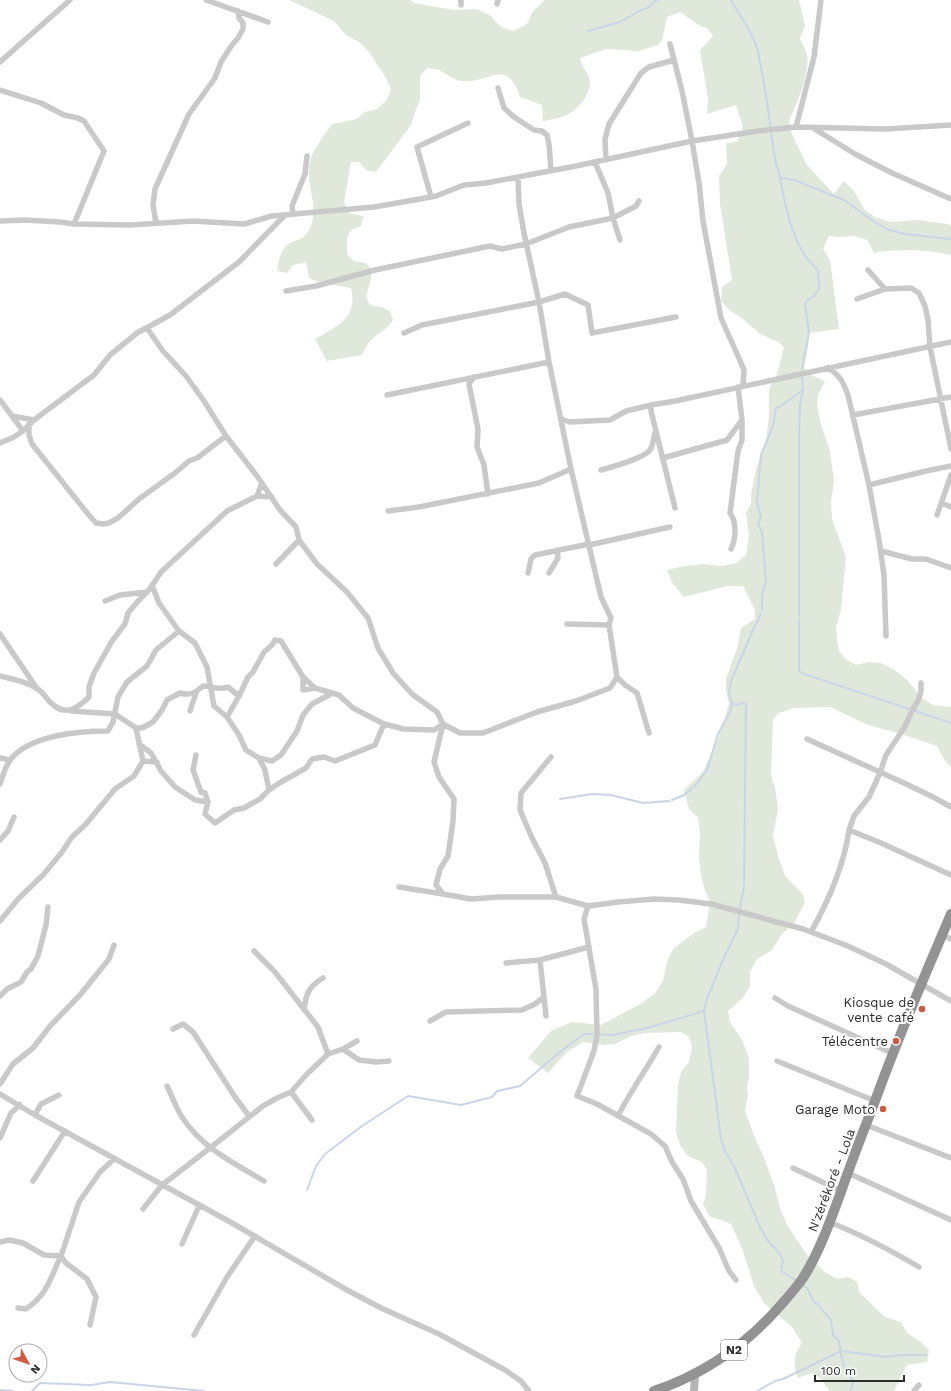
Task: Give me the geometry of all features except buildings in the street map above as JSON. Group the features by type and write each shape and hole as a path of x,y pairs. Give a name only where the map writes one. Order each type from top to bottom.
{"highway":[{"name":"N'zérékoré - Lola","path":"654,1391 696,1375 743,1343 769,1319 800,1282 812,1262 829,1222 892,1054 922,985 947,937 951,914"}],"street":[{"path":"0,62 70,0"},
{"path":"206,0 268,22"},
{"path":"796,127 814,57 821,0"},
{"path":"156,223 153,205 155,189 190,114 215,78 221,62 244,29 243,23 239,18 238,11"},
{"path":"670,44 692,141 699,183 703,221 721,318 744,370 741,386 742,440 738,451 730,513 734,518 735,540 731,549"},
{"path":"606,160 605,139 609,124 640,73 649,67 674,60"},
{"path":"498,88 504,108 514,117 534,130 542,131 546,135 549,144 551,170"},
{"path":"0,90 34,101 84,121 104,151 74,224"},
{"path":"431,197 417,147 468,123"},
{"path":"0,221 25,220 74,224 130,225 193,221 244,224 272,216 374,207 431,197 464,185 518,177 692,141 758,131 796,127 886,129 951,125"},
{"path":"812,128 855,154 892,173 951,199"},
{"path":"293,214 292,206 305,174 307,156"},
{"path":"595,162 608,193 612,218 620,240"},
{"path":"518,177 519,204 526,244 539,302 549,362 571,469 601,597 611,618 609,624 617,677 625,685 637,693 649,733"},
{"path":"286,291 316,286 375,270 490,246 502,249 526,244 569,227 612,218 636,206 639,200"},
{"path":"0,443 14,437 94,375 110,355 137,333 170,315 239,262 285,215"},
{"path":"868,270 885,289"},
{"path":"857,299 885,289 911,288 919,293 925,306 928,320 930,347 951,449"},
{"path":"404,333 422,325 539,302 565,294 588,306 592,333 676,317"},
{"path":"147,328 163,351 186,376 226,436 262,483 280,510 296,527 299,540 318,564 347,592 368,618 378,648 393,673 412,694 437,712 443,724 460,733 483,733 536,712 576,701 610,688 617,677"},
{"path":"561,419 570,422 610,420 626,411 652,405 951,342"},
{"path":"387,395 549,362"},
{"path":"828,368 838,374 842,381 853,415 869,485 884,575 886,636"},
{"path":"474,377 470,384 478,430 477,447 484,465 488,494"},
{"path":"853,415 951,397"},
{"path":"0,400 23,430"},
{"path":"652,405 651,411 675,508"},
{"path":"12,416 34,420"},
{"path":"663,458 727,440 742,420"},
{"path":"29,424 29,434 32,444 88,514 96,523 103,524 118,518 139,499 189,461 197,458 226,436"},
{"path":"601,470 625,463 647,453 651,449 656,430"},
{"path":"869,485 926,470 951,466"},
{"path":"388,511 420,507 539,483 571,469"},
{"path":"937,515 951,475"},
{"path":"257,496 262,483"},
{"path":"70,711 83,703 89,697 89,688 94,674 112,641 125,624 128,613 150,588 161,572 227,511 257,496 272,497"},
{"path":"942,503 951,507"},
{"path":"528,573 531,559 535,555 670,527"},
{"path":"276,564 299,540"},
{"path":"549,573 558,558 557,550"},
{"path":"881,551 912,559 926,559 951,568"},
{"path":"105,601 120,595 144,593 150,588"},
{"path":"150,588 158,603 180,631 195,643 207,667 214,706 227,717 240,735 246,750 259,758 272,761 281,755 297,731 303,715 312,704 333,693"},
{"path":"567,624 609,624"},
{"path":"0,784 6,766 10,760 23,749 41,741 83,731 108,731 113,722 118,697 127,682 147,666 156,650 180,631"},
{"path":"0,634 36,688"},
{"path":"227,717 248,677 253,672 264,652 275,640 281,641 303,677 315,688"},
{"path":"0,676 24,682 36,688 59,709 115,714 136,728 142,728 153,722 167,700 180,693 187,695 196,692 203,686 210,686 222,689 228,687 239,696"},
{"path":"303,677 303,690 315,688 339,695 352,708 384,724 404,729 434,730 443,724"},
{"path":"811,932 820,917 838,875 846,849 848,830 854,816 869,797 886,755 904,728 918,701 921,691 921,683"},
{"path":"190,711 196,692"},
{"path":"196,755 193,770 201,792 205,793 208,802 205,814 215,823 234,810 244,808 260,799 269,790 306,768 312,759 324,757 335,761 374,745 384,724"},
{"path":"443,724 434,762 439,777 454,800 453,821 448,856 440,869 436,885 443,894"},
{"path":"0,921 19,898 36,883 62,852 72,837 86,824 115,789 134,776 143,761 136,728"},
{"path":"807,739 846,755 951,807"},
{"path":"139,744 151,753 161,771 175,787 195,800 208,802"},
{"path":"551,757 521,793 520,810 532,838 545,862 556,897"},
{"path":"0,758 10,760"},
{"path":"259,758 265,770 269,790"},
{"path":"143,761 157,762"},
{"path":"195,800 201,792"},
{"path":"0,840 8,831 14,816"},
{"path":"848,830 881,843 951,876"},
{"path":"399,887 471,900 500,897 556,897 588,906 654,899 711,904 811,932 848,946 880,961 951,1001"},
{"path":"588,906 584,919 596,989 597,1035 594,1051 577,1096 597,1104 651,1134 665,1146 672,1162 683,1179 691,1201 719,1248 729,1271 736,1280"},
{"path":"0,996 7,989 21,982 27,972 31,969 38,956 46,925 48,907"},
{"path":"0,1084 13,1064 33,1048 51,1025 80,995 109,959 114,945"},
{"path":"506,963 540,960 589,947"},
{"path":"254,951 275,972 318,1027 328,1054"},
{"path":"540,960 546,1016"},
{"path":"304,1010 309,989 315,982 323,978"},
{"path":"0,987 7,989"},
{"path":"430,1021 446,1012 522,1010 535,1004 544,997"},
{"path":"775,998 788,1006 892,1054"},
{"path":"173,1029 183,1024 193,1032 249,1116"},
{"path":"143,1209 162,1185 249,1116 262,1106 291,1092 308,1072 328,1054 343,1049 357,1041"},
{"path":"618,1116 627,1098 642,1077 659,1047"},
{"path":"343,1049 360,1060 376,1062 388,1061"},
{"path":"777,1061 842,1089 875,1101"},
{"path":"168,1086 181,1116 194,1133 210,1148 264,1181"},
{"path":"291,1092 312,1120"},
{"path":"0,1094 114,1159 255,1236 354,1294 439,1334 505,1370 520,1381 529,1391"},
{"path":"35,1115 41,1104 59,1095"},
{"path":"0,1138 11,1113 20,1105"},
{"path":"866,1125 951,1158"},
{"path":"33,1181 65,1131"},
{"path":"18,1308 26,1309 40,1297 51,1280 61,1256 79,1202 100,1172 114,1159"},
{"path":"793,1168 841,1191"},
{"path":"848,1173 951,1220"},
{"path":"182,1244 199,1206"},
{"path":"829,1222 889,1249 919,1267"},
{"path":"194,1335 227,1277 255,1236"},
{"path":"0,1242 9,1240 23,1243 44,1255 61,1256"},
{"path":"61,1256 66,1264 88,1279 96,1297 90,1325"},
{"path":"694,1391 696,1375"},
{"path":"914,1391 919,1385"}],"shaded area":[{"path":"289,0 411,0 414,3 453,10 477,9 491,16 501,27 513,31 527,24 533,11 545,0 799,0 805,26 800,38 808,61 805,79 789,120 791,132 807,165 834,194 844,181 854,191 864,209 875,217 891,222 917,220 948,224 951,226 951,255 912,250 893,250 874,253 867,240 854,236 829,236 823,249 830,260 839,329 809,333 804,367 813,376 825,381 818,395 817,405 821,425 830,451 834,481 831,502 832,519 846,557 841,609 836,628 839,651 846,659 856,665 868,662 881,663 893,669 907,680 922,698 933,705 951,707 951,767 945,761 937,746 868,725 830,707 794,708 779,713 773,720 771,775 776,793 778,809 773,835 785,876 803,894 805,902 795,922 781,935 772,950 757,959 750,972 750,986 743,998 728,1011 730,1022 742,1040 749,1058 749,1078 747,1086 748,1095 745,1110 773,1182 781,1211 787,1225 807,1255 825,1272 837,1279 848,1277 857,1282 860,1293 885,1317 901,1322 907,1333 921,1342 929,1350 927,1362 907,1365 894,1391 830,1391 820,1378 811,1373 798,1378 795,1368 795,1355 802,1343 792,1327 764,1303 754,1286 742,1248 731,1224 710,1217 703,1204 706,1195 707,1170 702,1162 688,1156 680,1145 676,1132 678,1085 681,1072 689,1062 692,1047 689,1037 681,1032 645,1033 632,1036 615,1044 604,1045 583,1042 567,1052 548,1073 528,1058 551,1031 572,1022 601,1025 642,1003 655,993 663,981 667,962 673,949 694,933 706,927 710,901 705,891 701,875 699,858 700,831 698,817 689,809 684,790 703,772 719,736 729,704 726,691 726,678 737,649 741,628 755,619 755,610 743,586 727,586 684,597 673,584 667,570 702,564 722,566 736,563 746,555 749,535 746,513 751,504 751,494 756,469 766,441 769,416 769,389 777,374 784,347 778,342 760,334 743,319 729,310 721,301 722,287 732,280 720,204 719,176 727,164 726,143 737,142 743,127 736,105 707,114 708,98 700,50 713,36 707,28 700,26 680,12 667,17 662,41 658,45 639,51 606,49 580,58 582,65 590,79 590,87 585,98 581,104 567,115 556,119 543,121 542,105 520,97 515,85 509,78 503,75 496,75 471,81 459,81 439,70 427,68 420,76 420,100 411,125 376,172 366,170 359,162 351,162 344,202 349,213 364,217 361,226 351,230 347,238 347,254 354,261 366,263 371,269 371,279 366,297 370,305 381,307 390,311 393,320 374,337 367,345 362,355 327,361 315,339 338,325 349,314 352,307 351,288 321,283 309,278 306,262 293,265 287,273 277,271 279,261 282,251 286,246 305,236 310,228 313,205 309,167 312,155 321,139 332,124 356,119 365,112 377,109 386,101 391,90 386,78 369,52 359,42 346,35 334,21"}],"waterway":[{"path":"588,31 620,22 649,7 652,3 658,0"},
{"path":"731,0 750,31 758,51 767,99 775,159 792,228 803,252 818,270 819,289 805,304 809,332 802,369"},
{"path":"780,178 794,180 844,200 885,228"},
{"path":"887,229 904,234 951,239"},
{"path":"762,610 762,596 766,581 762,533 758,523 761,517 757,503 761,455 773,426 776,408 803,390 802,376"},
{"path":"799,616 799,437 800,404 803,391"},
{"path":"672,800 684,795 695,786 707,770 718,734 730,712 732,703 729,694 731,681 761,614"},
{"path":"799,620 799,671 804,674 951,723"},
{"path":"732,703 738,705 741,703 746,704 744,887 739,913 738,929 722,962 707,999 704,1011 721,1139 760,1227 768,1241 779,1253 783,1261 781,1271 797,1281"},
{"path":"560,799 592,794 611,795 643,803 669,801"},
{"path":"307,1190 316,1166 325,1154 362,1126 408,1096 461,1105 492,1097 497,1091 520,1086 561,1051 584,1034 613,1035 647,1028 704,1011"},
{"path":"802,1285 807,1288 814,1302 818,1304 831,1320 833,1335 839,1341 846,1372 854,1381 850,1391"},
{"path":"757,1391 775,1381 783,1379 841,1351 887,1357 901,1355 926,1355"},
{"path":"32,1391 40,1383 91,1385 110,1382 204,1391"},
{"path":"0,1390 13,1391"}],"place":[{"name":"Kiosque de vente café","path":"922,1009"},
{"name":"Télécentre","path":"896,1041"},
{"name":"Garage Moto","path":"883,1109"}]}
